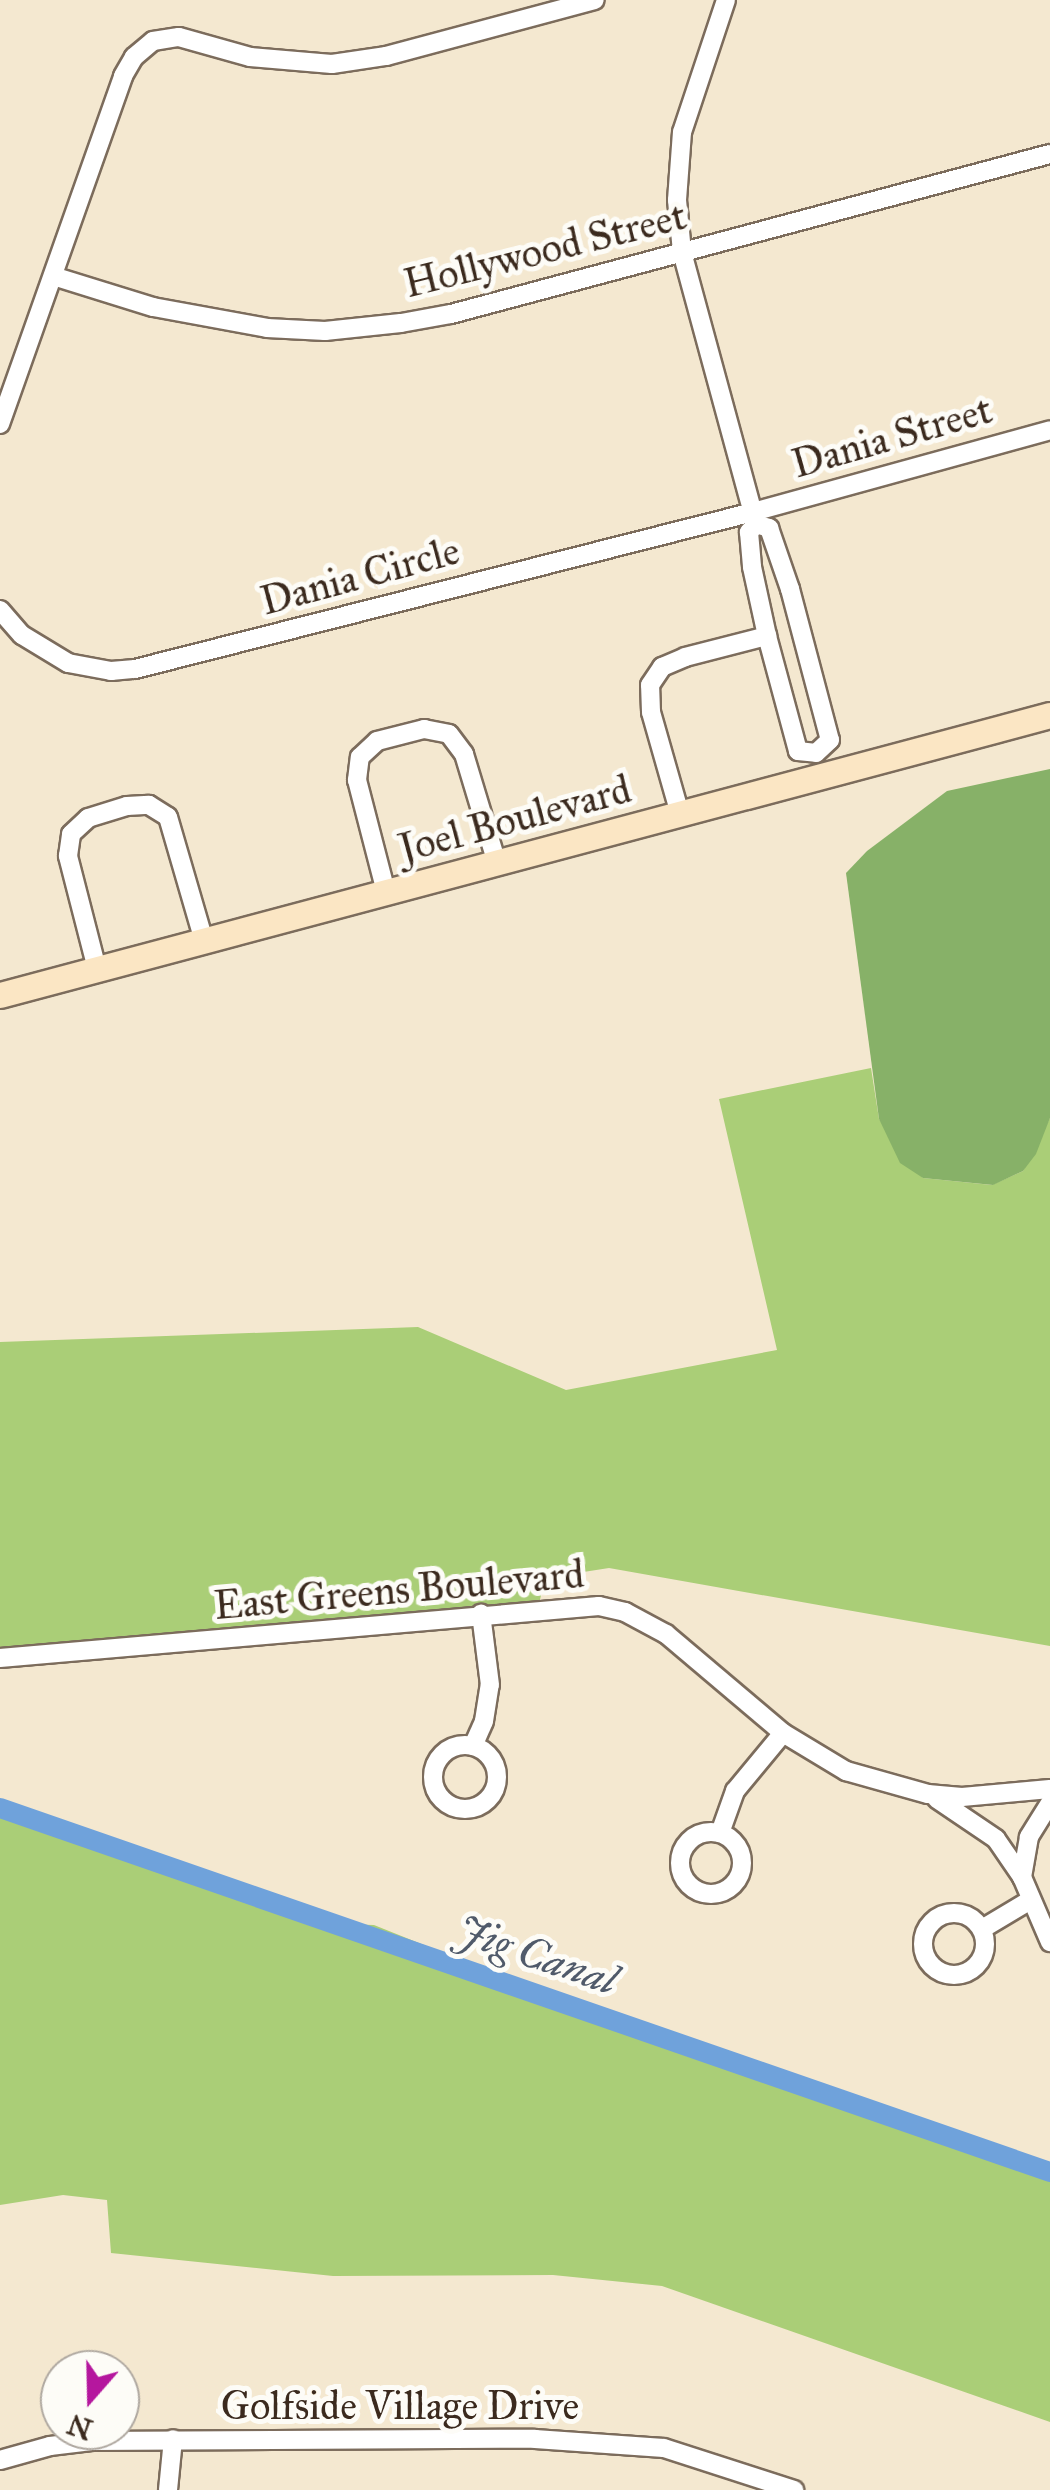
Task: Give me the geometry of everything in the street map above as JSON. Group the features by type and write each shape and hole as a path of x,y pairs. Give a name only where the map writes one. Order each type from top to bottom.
{"main road":[{"name":"Joel Boulevard","path":"0,994 680,814 819,765 1050,716"}],"street":[{"path":"0,424 123,76 134,57 154,41 179,38 278,62 346,62 386,56 595,0"},
{"path":"726,0 682,132 677,200 682,252 754,518 748,532 767,636 798,751 819,765 830,740 769,528 754,518"},
{"name":"Hollywood Street","path":"52,276 208,320 325,330 451,314 1050,154"},
{"name":"Dania Street","path":"754,518 1050,430"},
{"name":"Dania Circle","path":"0,610 22,635 68,662 100,670 135,669 754,518"},
{"path":"680,814 651,712 650,685 662,667 673,662 767,636"},
{"path":"386,892 357,780 360,757 377,741 424,729 449,734 464,754 497,863"},
{"path":"97,969 68,856 71,834 88,818 127,806 149,805 168,818 204,941"},
{"name":"East Greens Boulevard","path":"0,1658 573,1606 624,1612 687,1648 783,1734 846,1771 928,1794 962,1797 1050,1789"},
{"path":"473,1746 484,1722 490,1685 481,1614"},
{"path":"720,1833 735,1791 783,1734"},
{"name":"East Greens Boulevard","path":"928,1794 962,1812 996,1839 1022,1877"},
{"path":"1050,1803 1029,1837 1022,1877 1029,1901 1050,1942"},
{"path":"982,1929 1029,1901"},
{"path":"168,2490 174,2439"},
{"name":"Golfside Village Drive","path":"0,2460 75,2442 174,2439 635,2443 692,2454 794,2490"}],"green space":[{"path":"1050,769 1050,1118 1036,1154 1023,1171 993,1185 923,1178 900,1163 879,1119 846,873 867,851 947,791"},
{"path":"871,1068 879,1119 923,1178 992,1185 1023,1171 1050,1118 1050,1646 609,1568 545,1578 539,1604 0,1663 0,1342 418,1327 566,1390 777,1350 719,1099"},
{"path":"0,1810 311,1923 374,1925 524,1985 1050,2176 1050,2422 662,2286 553,2275 333,2276 111,2253 107,2200 63,2195 0,2205"}],"waterway":[{"name":"Jig Canal","path":"0,1808 1050,2172"}]}
